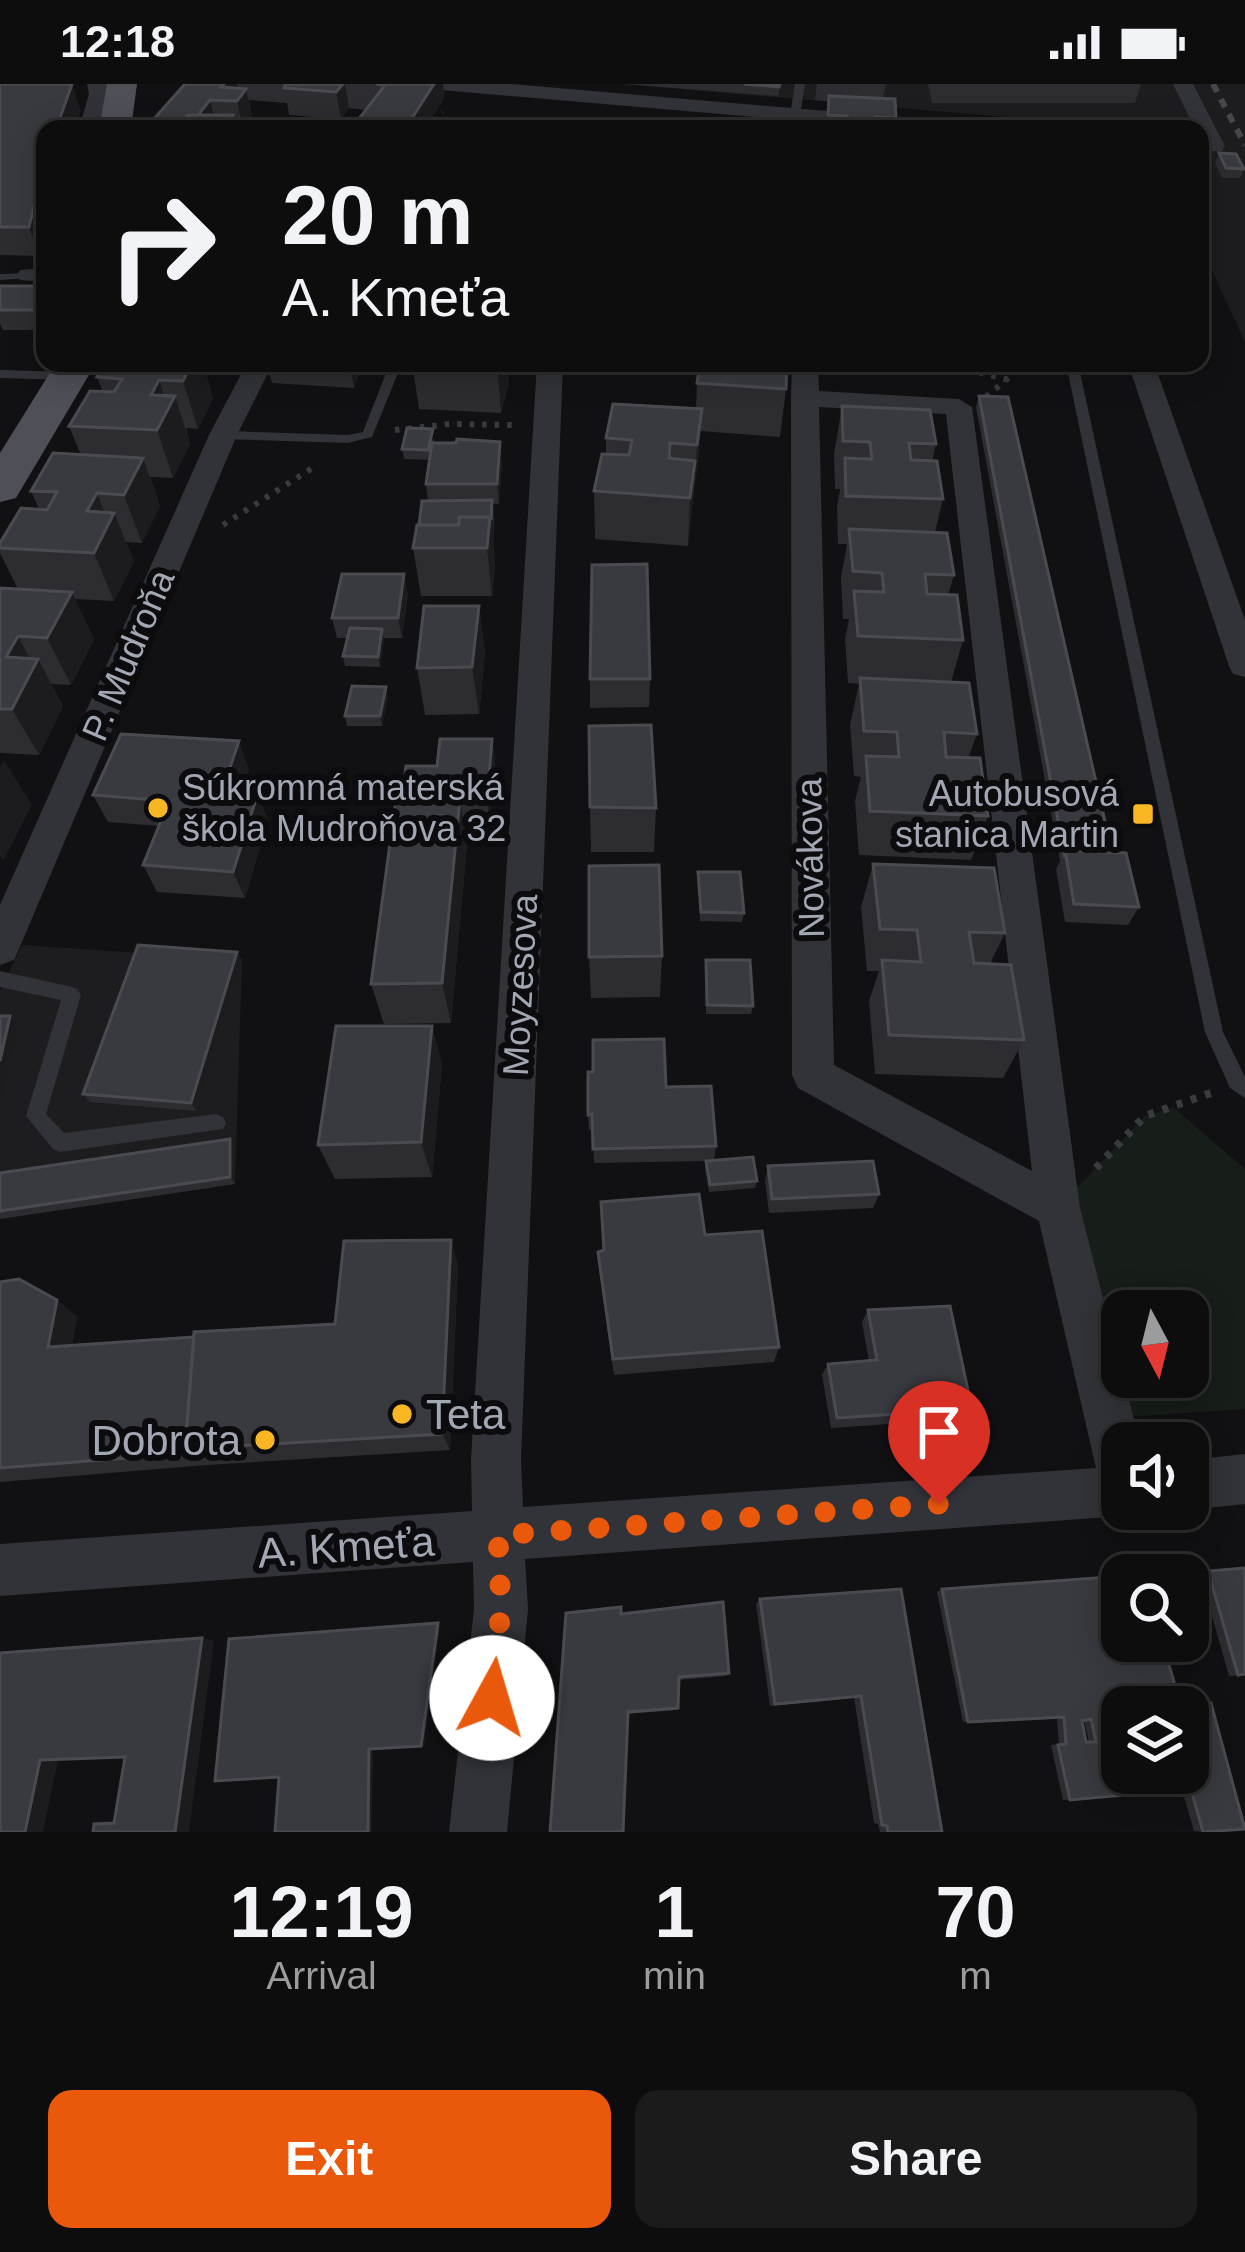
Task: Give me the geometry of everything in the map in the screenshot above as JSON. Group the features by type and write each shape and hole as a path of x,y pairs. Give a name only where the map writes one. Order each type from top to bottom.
{"main road":[{"path":"116,120 122,84"},
{"path":"0,488 72,372"}],"street":[{"path":"92,120 97,84"},
{"path":"441,84 777,120"},
{"path":"1183,84 1197,120"},
{"path":"1209,146 1245,147"},
{"name":"P. Mudroňa","path":"0,949 223,436 255,372"},
{"name":"Moyzesova","path":"478,1832 501,1609 496,1460 550,372"},
{"path":"1145,372 1245,666"},
{"path":"804,380 959,407 1058,1208 1110,1422"},
{"name":"Novákova","path":"804,380 813,1075 1058,1208"},
{"path":"1209,1482 1245,1479"},
{"name":"A. Kmeťa","path":"0,1570 1101,1492"}],"lane":[{"path":"796,120 800,84"},
{"path":"0,277 36,275"},
{"path":"0,374 36,372"},
{"path":"223,436 348,439 368,434 392,372"},
{"path":"1074,372 1214,1032 1237,1082 1245,1089"},
{"path":"0,979 72,994 36,1116 60,1143 215,1123"}],"path":[{"path":"978,372 1010,380"},
{"path":"984,398 1018,372"},
{"path":"368,434 450,424 526,426"},
{"path":"177,542 222,526 340,449 348,439"},
{"path":"1144,1116 1190,1102"}],"shaded area":[{"path":"621,84 1245,84 1245,342 1209,264 1209,120 1042,120"},
{"path":"22,945 242,960 235,1184 0,1219 0,991"},
{"path":"1173,1107 1245,1169 1245,1409 1111,1418 1106,1398 1209,1398 1209,1290 1101,1290 1101,1378 1058,1208 1145,1116"}],"building":[{"path":"0,84 72,84 59,120 36,120 36,198 29,227 0,227"},
{"path":"185,84 246,89 237,101 210,100 198,115 184,120 153,120"},
{"path":"286,84 343,84 336,92 284,88"},
{"path":"376,84 434,84 411,120 358,120 385,85"},
{"path":"829,96 895,99 896,118 847,120 847,116 828,115"},
{"path":"188,115 233,115 230,120 184,120"},
{"path":"1219,153 1236,154 1244,169 1226,168"},
{"path":"0,286 36,286 36,310 0,310"},
{"path":"100,372 188,372 183,381 159,380 151,395 175,396 157,430 69,426 90,391 114,392 122,379 97,377"},
{"path":"699,372 787,372 786,389 697,383"},
{"path":"979,396 1008,397 1112,852 1064,853"},
{"path":"613,404 702,409 697,445 670,443 669,458 695,461 690,498 594,491 602,454 629,455 632,440 606,438"},
{"path":"842,406 930,410 936,444 909,443 911,460 937,461 943,499 846,496 845,458 872,459 870,442 843,441"},
{"path":"407,428 433,429 428,450 402,449"},
{"path":"457,439 500,442 497,484 426,484 432,443 456,443"},
{"path":"53,453 143,458 124,495 97,493 87,511 114,513 94,553 0,548 21,508 47,510 57,492 31,491"},
{"path":"492,500 491,520 459,517 459,525 419,525 422,501"},
{"path":"459,517 490,517 487,548 413,548 417,525 459,525"},
{"path":"849,529 947,533 954,575 925,574 927,594 957,595 963,640 858,636 854,591 884,592 882,573 853,571"},
{"path":"647,564 650,679 590,679 592,565"},
{"path":"342,574 404,574 398,618 332,618"},
{"path":"0,588 72,592 47,638 18,636 6,657 38,659 12,709 0,709"},
{"path":"424,606 479,606 472,667 417,668"},
{"path":"350,628 382,629 378,657 343,656"},
{"path":"860,678 969,683 977,734 944,732 946,757 980,758 988,816 870,811 866,756 899,757 897,732 864,731"},
{"path":"352,686 386,687 380,716 345,716"},
{"path":"651,725 656,808 590,807 589,726"},
{"path":"121,734 239,741 222,791 258,793 233,872 143,865 169,801 93,795"},
{"path":"440,739 492,739 487,802 402,799 406,766 437,766"},
{"path":"396,799 460,799 442,983 371,984"},
{"path":"1065,850 1126,853 1139,907 1074,904"},
{"path":"873,864 994,868 1005,933 969,932 974,963 1011,965 1024,1040 889,1035 882,960 921,962 917,930 880,929"},
{"path":"659,865 662,956 589,957 589,866"},
{"path":"698,872 740,872 744,913 701,912"},
{"path":"138,945 237,952 191,1103 83,1094"},
{"path":"706,960 750,960 753,1006 707,1005"},
{"path":"0,1016 10,1016 0,1061"},
{"path":"336,1026 432,1026 421,1142 318,1145"},
{"path":"664,1039 666,1087 711,1086 716,1146 593,1149 588,1072 593,1072 593,1040"},
{"path":"230,1139 230,1177 0,1211 0,1173"},
{"path":"753,1157 757,1181 710,1185 706,1161"},
{"path":"873,1161 879,1194 772,1199 768,1166"},
{"path":"699,1194 705,1235 762,1231 779,1347 613,1359 598,1252 604,1250 601,1202"},
{"path":"451,1240 442,1434 185,1449 194,1332 335,1324 344,1241"},
{"path":"19,1279 57,1300 48,1347 194,1337 185,1449 190,1453 0,1468 0,1282"},
{"path":"950,1306 972,1409 837,1418 828,1364 877,1360 868,1310"},
{"path":"1245,1568 1245,1674 1238,1675 1209,1571"},
{"path":"1101,1578 1101,1662 1168,1662 1175,1686 1101,1686 1101,1794 1136,1794 1070,1800 1058,1745 1066,1744 1064,1717 968,1722 942,1589","holes":["1091,1719 1096,1742 1086,1742 1082,1721"]},
{"path":"901,1589 942,1832 888,1832 882,1825 861,1696 775,1704 760,1599"},
{"path":"723,1602 729,1673 679,1677 678,1708 628,1712 623,1832 550,1832 566,1613 621,1607 621,1614"},
{"path":"438,1623 421,1746 369,1749 368,1832 275,1832 279,1777 215,1781 229,1639"},
{"path":"202,1638 175,1832 93,1832 94,1824 114,1823 125,1757 40,1760 25,1832 0,1832 0,1653"},
{"path":"1211,1703 1245,1829 1203,1832 1192,1794 1209,1794"}],"railway":[{"path":"1213,84 1245,145"}],"place":[{"name":"Súkromná materská škola Mudroňova 32","path":"158,808"},
{"name":"Autobusová stanica Martin","path":"1143,814"},
{"name":"Teta","path":"402,1414"},
{"name":"Dobrota","path":"265,1440"}],"route":[{"path":"492,1698 501,1609 498,1535 939,1504"}]}
